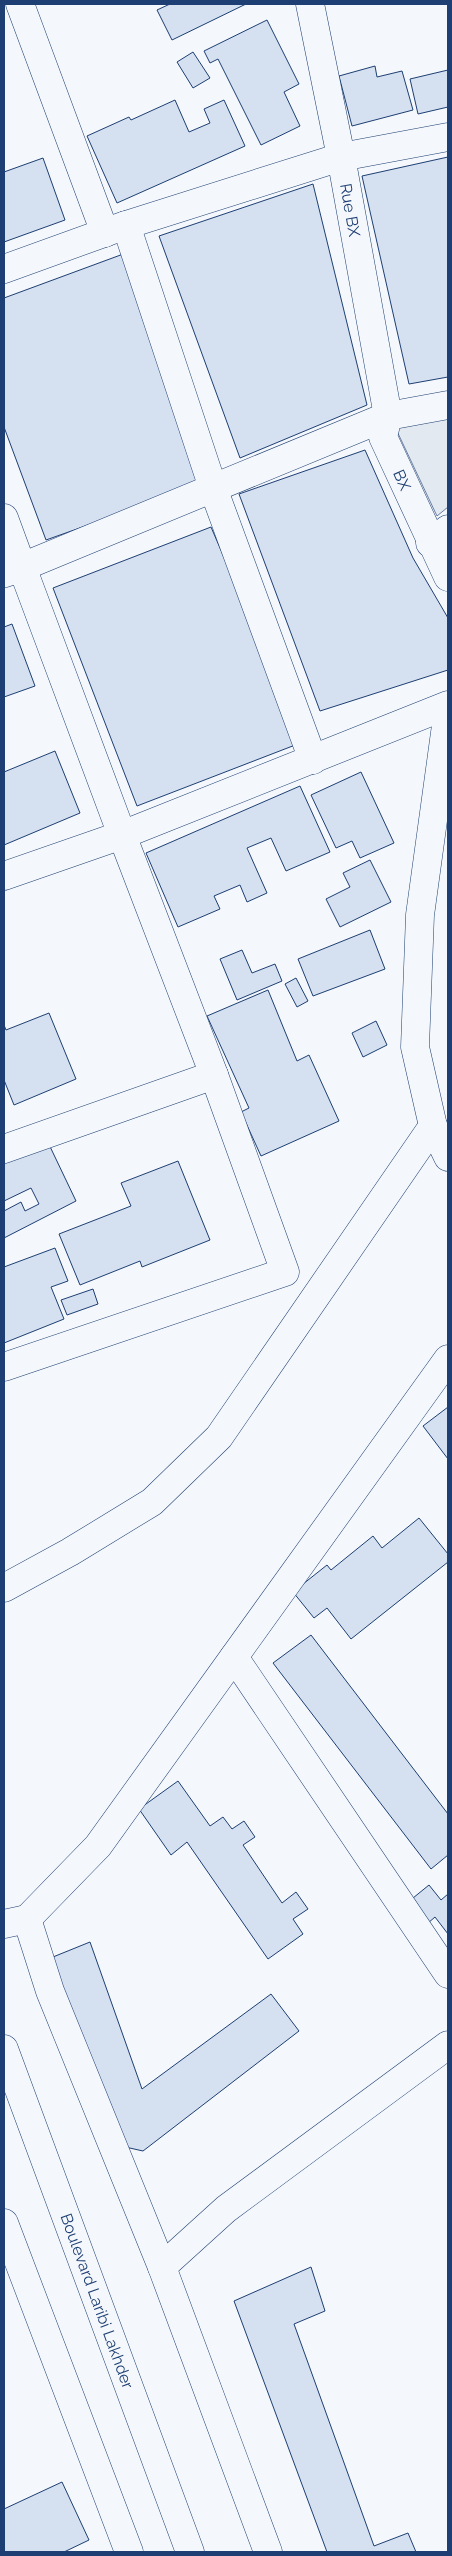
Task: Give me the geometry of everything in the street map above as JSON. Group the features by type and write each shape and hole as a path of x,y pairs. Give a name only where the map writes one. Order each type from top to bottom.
{"street":[{"path":"20,4 115,229 313,760"},
{"name":"Rue BX","path":"310,4 388,416"},
{"path":"4,269 115,229 340,157 448,137"},
{"path":"13,570 388,416 448,405"},
{"name":"BX","path":"388,416 383,437 439,536 448,577"},
{"path":"4,518 13,570 122,835 214,1075 285,1272 4,1367"},
{"path":"4,876 122,835 448,706"},
{"path":"448,711 419,924 415,1047 433,1126 448,1157"},
{"path":"4,1149 214,1075"},
{"path":"4,1588 70,1552 152,1502 219,1437 433,1126"},
{"path":"268,2552 162,2267 50,1991 15,1921 98,1846 448,1359"},
{"path":"234,1657 448,1974"},
{"path":"162,2267 226,2209 448,2044"},
{"name":"Boulevard Laribi Lakhder","path":"4,2049 190,2552"},
{"path":"4,2223 129,2552"}],"shaded area":[{"path":"448,417 448,507 437,516 395,427"}],"building":[{"path":"170,4 246,4 172,40 157,10"},
{"path":"267,20 299,84 284,92 300,126 261,145 218,59 210,63 204,51"},
{"path":"193,52 210,78 193,88 177,62"},
{"path":"375,66 377,77 402,71 413,110 352,126 339,76"},
{"path":"448,70 448,107 418,114 410,79"},
{"path":"175,100 189,132 210,123 204,109 224,100 245,146 117,203 87,136 129,117 131,120"},
{"path":"448,157 448,377 409,384 362,176"},
{"path":"43,158 65,220 4,242 4,172"},
{"path":"313,184 367,405 240,458 159,236"},
{"path":"126,253 212,481 46,540 4,427 4,298"},
{"path":"365,450 413,558 448,618 448,670 320,711 239,494"},
{"path":"211,527 303,742 137,806 53,588"},
{"path":"12,624 35,686 4,697 4,627"},
{"path":"55,751 80,813 4,845 4,772"},
{"path":"361,772 394,843 360,858 352,841 336,848 311,795"},
{"path":"300,786 330,852 286,871 271,838 247,848 267,893 247,902 240,885 214,896 220,909 178,927 146,853"},
{"path":"370,860 391,902 340,927 326,899 350,887 343,873"},
{"path":"370,930 385,969 313,996 298,959"},
{"path":"242,950 252,973 275,964 282,981 237,1000 220,959"},
{"path":"296,978 308,1001 297,1007 285,984"},
{"path":"268,990 297,1061 309,1055 339,1121 261,1156 241,1112 249,1108 207,1016"},
{"path":"49,1013 76,1079 14,1105 4,1080 4,1025 6,1030"},
{"path":"376,1021 387,1045 363,1057 352,1033"},
{"path":"44,1134 76,1201 4,1238 4,1211 21,1202 25,1211 39,1204 31,1188 4,1201 4,1153"},
{"path":"178,1161 210,1240 142,1267 140,1261 80,1285 59,1234 131,1206 121,1183"},
{"path":"55,1248 68,1281 51,1287 64,1319 4,1343 4,1267"},
{"path":"93,1289 98,1304 67,1315 61,1300"},
{"path":"448,1407 448,1459 423,1426"},
{"path":"419,1518 448,1554 448,1562 351,1639 327,1608 314,1618 293,1592 327,1565 331,1570 373,1536 382,1548"},
{"path":"311,1635 448,1814 448,1855 431,1869 273,1663"},
{"path":"178,1781 210,1826 223,1817 232,1829 244,1821 255,1837 243,1845 282,1903 296,1892 308,1909 293,1919 303,1934 268,1959 187,1842 171,1855 139,1809"},
{"path":"429,1885 441,1900 448,1894 448,1934 435,1917 420,1930 402,1907"},
{"path":"90,1942 142,2089 271,1994 299,2031 143,2151 112,2144 48,1959"},
{"path":"311,2267 325,2311 294,2324 374,2546 408,2533 416,2552 327,2552 234,2301"},
{"path":"62,2482 89,2540 64,2552 4,2552 4,2509"}]}
